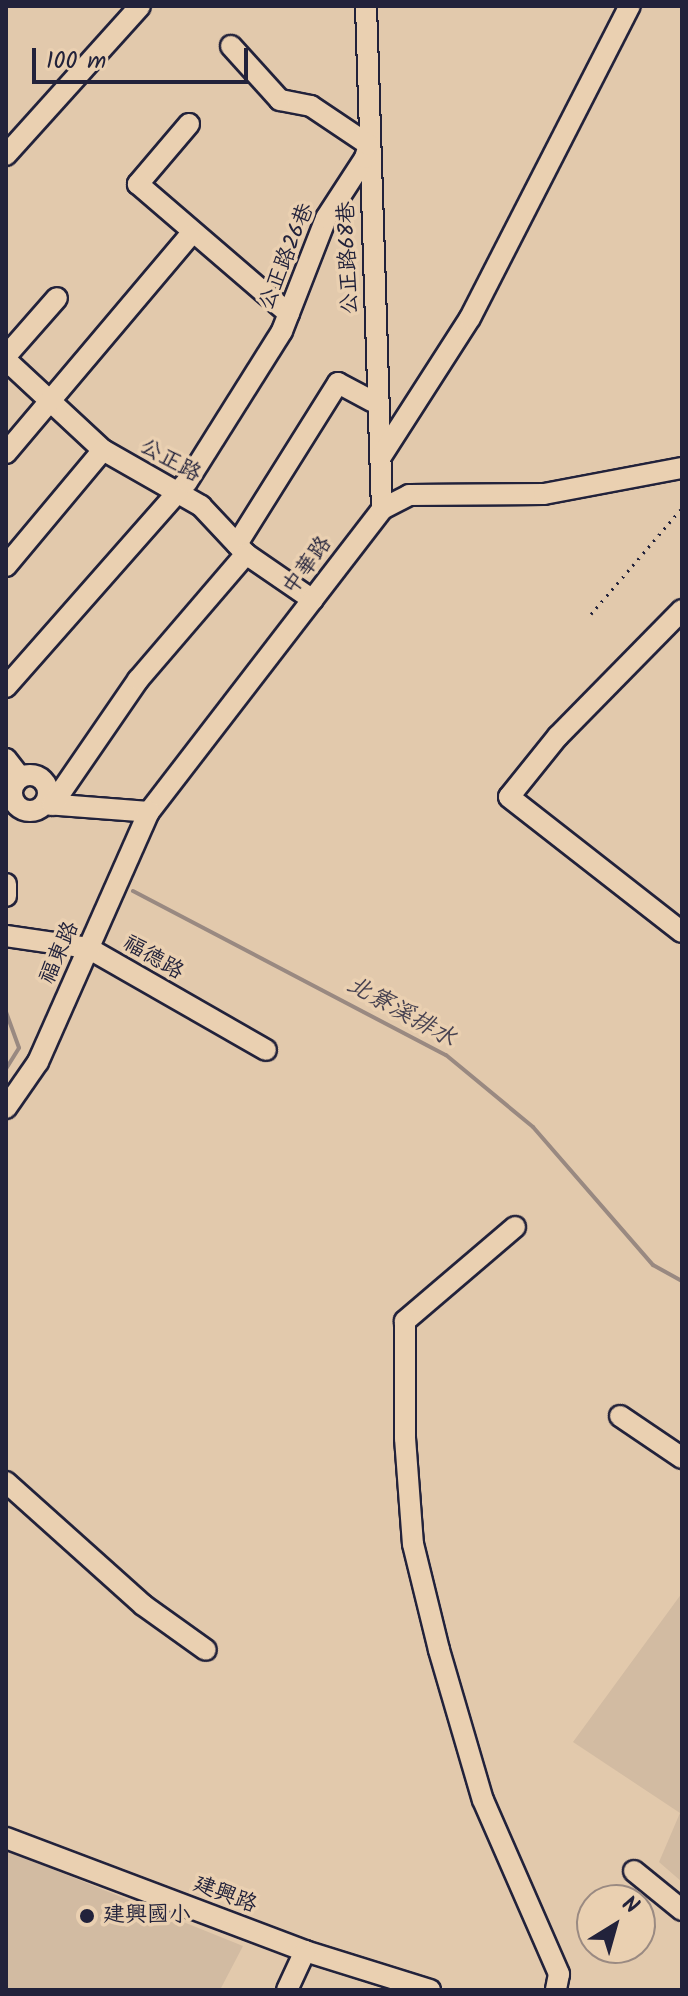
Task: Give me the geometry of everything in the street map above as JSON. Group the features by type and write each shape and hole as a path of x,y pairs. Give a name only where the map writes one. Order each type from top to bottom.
{"street":[{"path":"6,155 140,6"},
{"name":"公正路68巷","path":"366,6 382,509"},
{"path":"380,458 470,318 630,6"},
{"path":"231,46 280,100 311,106 369,145"},
{"path":"189,124 138,184 190,235 289,314"},
{"name":"公正路26巷","path":"6,687 179,493 289,314 326,218 369,145"},
{"path":"6,453 190,235"},
{"path":"6,358 57,298"},
{"name":"公正路","path":"6,358 103,450 179,493 241,549 313,600"},
{"path":"49,804 138,680 241,549 338,383 372,401"},
{"path":"6,566 103,450"},
{"path":"382,509 409,495 544,494 682,468"},
{"name":"中華路","path":"149,812 382,509"},
{"path":"682,610 509,797 682,932"},
{"path":"6,759 20,777 45,782 49,804"},
{"path":"20,777 10,802 31,811 49,804 149,812"},
{"name":"福東路","path":"7,1105 38,1062 149,812"},
{"path":"6,884 6,896"},
{"name":"福德路","path":"6,936 88,948 266,1050"},
{"path":"515,1227 405,1321 405,1438 413,1544 439,1650 483,1800 559,1974 556,1990"},
{"path":"620,1416 682,1458"},
{"path":"6,1482 143,1605 206,1650"},
{"name":"建興路","path":"6,1838 305,1951 423,1989"},
{"path":"634,1871 682,1910"},
{"path":"287,1990 305,1951"}],"path":[{"path":"591,614 682,508"}],"shaded area":[{"path":"682,1593 682,1882 659,1862 680,1813 573,1742"},
{"name":"建興國小","path":"6,1850 243,1946 220,1990 6,1990"}],"waterway":[{"name":"北寮溪排水","path":"133,891 446,1055 533,1127 653,1265 682,1281"},
{"name":"北寮溪排水","path":"6,1012 19,1048 6,1069"}],"place":[{"name":"建興國小","path":"87,1916"}]}
